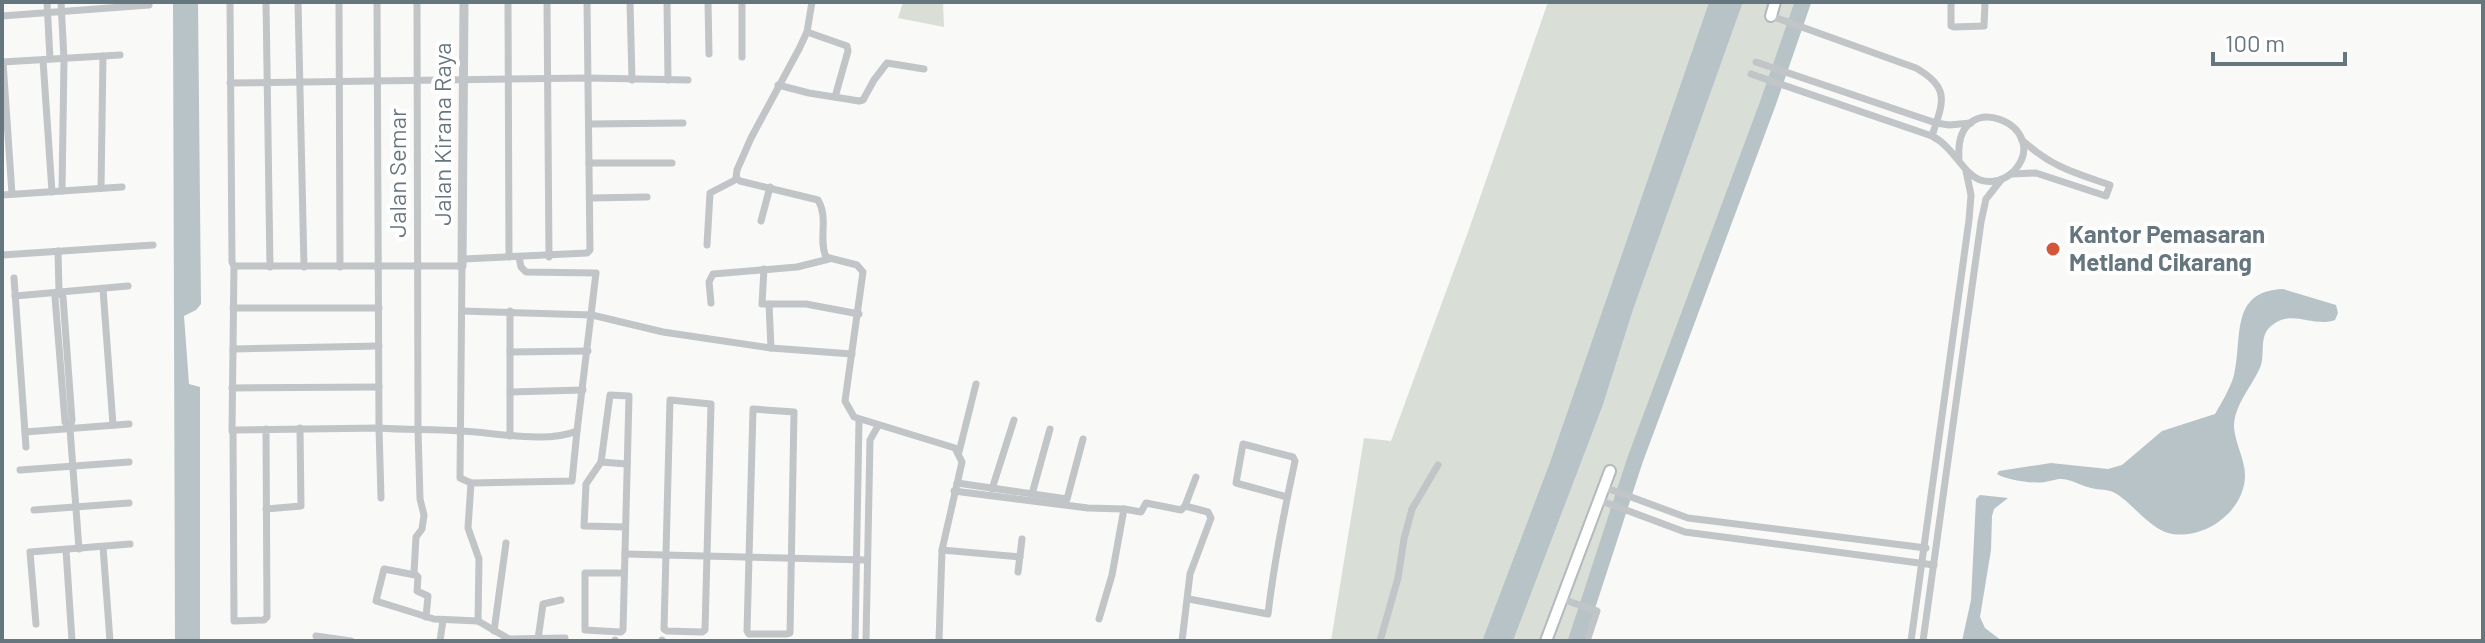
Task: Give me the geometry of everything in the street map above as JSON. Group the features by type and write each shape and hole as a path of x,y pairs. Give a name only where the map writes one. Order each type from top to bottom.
{"main road":[{"path":"1771,16 1775,2"},
{"path":"1546,641 1610,471"}],"street":[{"path":"47,2 52,192"},
{"path":"230,2 234,266 232,618 235,621 264,620 267,617 266,429"},
{"path":"266,2 270,267"},
{"path":"298,2 304,267"},
{"path":"339,2 340,267"},
{"path":"377,2 381,498"},
{"name":"Jalan Semar","path":"415,575 416,537 422,529 424,515 420,499 418,430 417,2"},
{"name":"Jalan Kirana Raya","path":"463,262 464,2"},
{"path":"508,2 509,257"},
{"path":"547,2 549,257"},
{"path":"234,266 417,266 587,253 590,250 587,2"},
{"path":"630,2 632,80"},
{"path":"667,2 668,80"},
{"path":"708,2 709,54"},
{"path":"742,2 742,57"},
{"path":"737,179 736,172 741,160 807,32 812,2"},
{"path":"1951,2 1951,26 1954,27 1984,26 1985,2"},
{"path":"2,16 47,12 61,7 149,5"},
{"path":"61,7 64,59 62,191"},
{"path":"1771,16 1916,68 1934,78 1940,87 1941,98 1932,136"},
{"path":"807,32 843,43 848,48 835,97"},
{"path":"12,194 2,62 120,55"},
{"path":"101,188 103,56"},
{"path":"778,85 863,100 881,69 890,62 924,69"},
{"path":"1756,62 1936,123 1971,123"},
{"path":"1751,74 1932,136 1943,141 1966,171 1971,195 1969,220 1911,641"},
{"path":"230,83 418,79 688,80"},
{"path":"1959,158 1958,145 1962,132 1982,117 1995,117 2006,120 2043,159 2062,169 2110,185 2106,196 2036,173 2012,174 1988,182 1976,179 1966,171"},
{"path":"589,124 683,123"},
{"path":"2012,174 2023,152 2022,140"},
{"path":"589,163 672,163"},
{"path":"707,245 710,193 737,179 820,202 824,217 823,251 829,259"},
{"path":"1923,641 1981,222 1986,199 2001,180"},
{"path":"2,195 122,187"},
{"path":"761,221 770,187"},
{"path":"590,198 647,197"},
{"path":"2,255 153,245"},
{"path":"58,251 59,292 55,297 65,422 70,429 79,549"},
{"path":"463,262 460,477 471,483 572,481 596,273 526,272 521,267 519,257"},
{"path":"711,303 709,282 713,274 810,265 829,259 857,265 863,272 845,401 847,408 859,420 955,448 962,462 942,550 939,641"},
{"path":"764,269 762,304 806,304 859,314"},
{"path":"14,278 26,447"},
{"path":"15,296 128,286"},
{"path":"103,289 113,425"},
{"path":"769,304 771,348"},
{"path":"233,308 379,308"},
{"path":"462,311 592,315 663,332 771,348 852,354"},
{"path":"510,311 510,436"},
{"path":"233,349 379,346"},
{"path":"510,352 588,351"},
{"path":"959,452 976,384"},
{"path":"232,388 379,387"},
{"path":"510,392 583,390"},
{"path":"624,573 585,573 585,630 623,630 629,396 610,395 601,462 586,484 584,526 625,527"},
{"path":"670,400 711,404 705,630 664,629 667,555 670,400"},
{"path":"753,409 794,412 790,633 749,634 747,631 748,558 753,409"},
{"path":"855,641 854,560 859,420"},
{"path":"992,489 1014,420"},
{"path":"25,432 129,424"},
{"path":"866,641 870,440 878,426"},
{"path":"266,509 301,505 300,428"},
{"path":"232,431 379,428 510,436 577,431"},
{"path":"1032,494 1050,429"},
{"path":"955,487 1067,499 1083,439"},
{"path":"1189,599 1268,614 1294,458 1243,444 1236,483 1287,497"},
{"path":"20,470 129,462"},
{"path":"601,462 627,464"},
{"path":"1380,641 1398,578 1412,509 1438,465"},
{"path":"955,487 1088,508 1141,512 1146,503 1181,510 1196,477"},
{"path":"471,483 468,528 479,559 478,621"},
{"path":"1604,487 1688,518 1936,550"},
{"path":"1599,500 1685,532 1934,565"},
{"path":"34,510 129,503"},
{"path":"1182,641 1190,574 1211,518 1208,512 1185,506"},
{"path":"1099,619 1112,575 1124,509"},
{"path":"1747,540 1749,526"},
{"path":"1018,572 1022,539"},
{"path":"494,631 506,543"},
{"path":"36,624 30,552 130,544"},
{"path":"103,547 110,641"},
{"path":"66,550 72,641"},
{"path":"942,550 1020,557"},
{"path":"625,554 866,560"},
{"path":"426,617 428,596 417,591 418,577 384,569 375,599 377,603 426,617 478,621 509,640 565,638"},
{"path":"1562,599 1597,611 1587,641"},
{"path":"538,639 543,604 561,600"},
{"path":"440,641 443,620"},
{"path":"316,636 351,641"}],"shaded area":[{"path":"173,2 198,2 201,304 184,316 189,384 200,387 200,641 175,641"},
{"path":"903,2 943,2 944,27 898,18"},
{"path":"1548,2 1709,2 1550,462 1482,641 1331,641 1364,438 1391,441"},
{"path":"1709,2 1743,2 1633,310 1603,405 1513,641 1482,641 1550,462"},
{"path":"1743,2 1801,2 1572,641 1513,641 1603,405 1633,310"},
{"path":"2283,289 2336,305 2338,313 2335,320 2327,322 2286,319 2267,330 2261,365 2240,403 2235,419 2235,433 2245,474 2243,488 2238,500 2220,521 2195,533 2168,533 2110,491 2060,479 2027,482 1997,474 1999,471 2051,463 2108,469 2122,465 2162,431 2215,414 2234,375 2239,332 2246,307 2266,292"},
{"path":"1980,495 2008,498 1994,509 1992,516 1991,550 1980,617 1985,628 2002,641 1962,641 1971,600 1976,499"}],"waterway":[{"path":"1576,641 1635,460 1803,2"}],"place":[{"name":"Kantor Pemasaran Metland Cikarang","path":"2053,249"}]}
